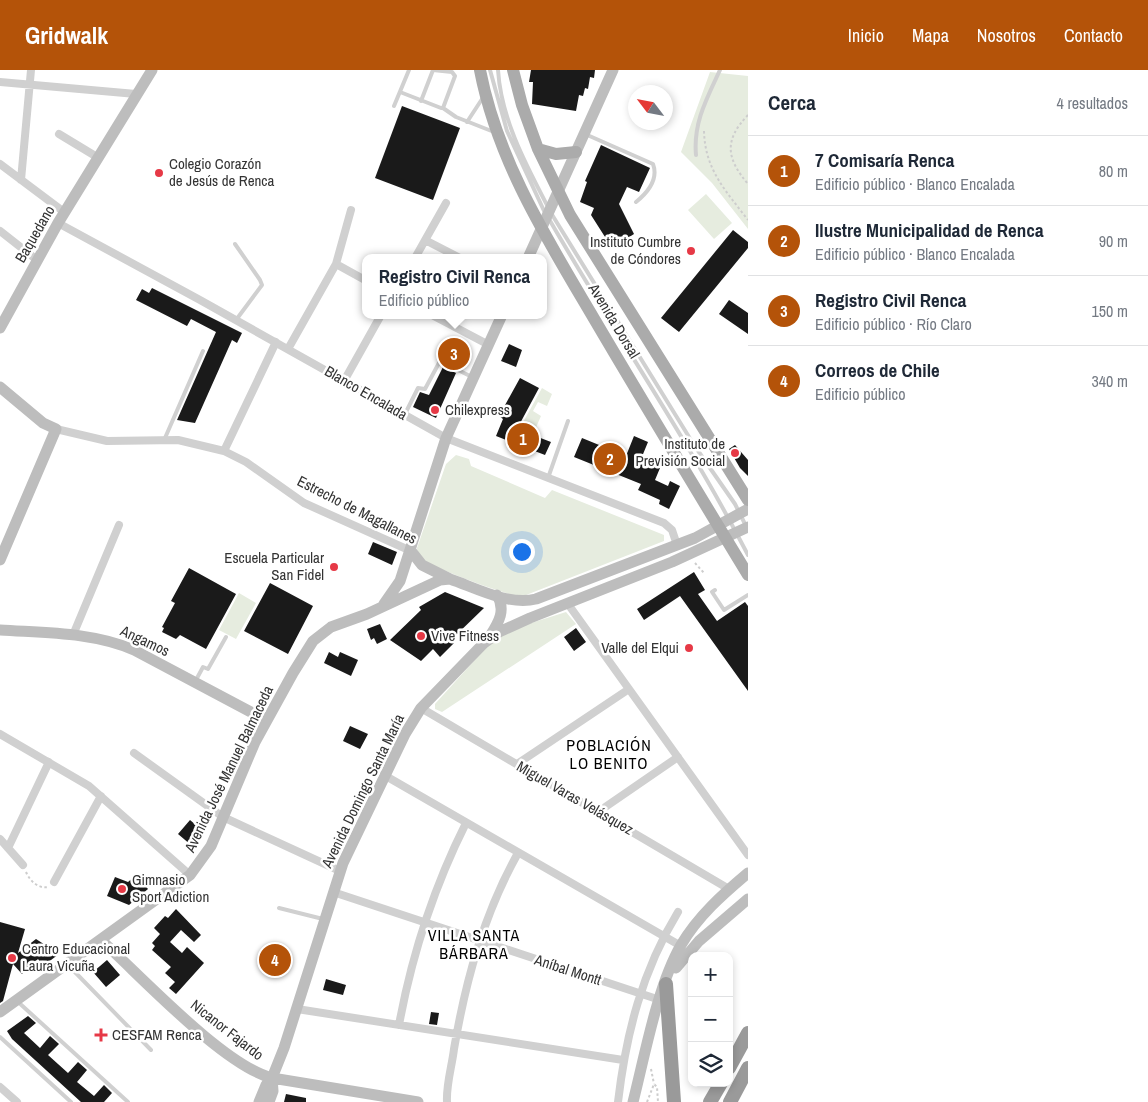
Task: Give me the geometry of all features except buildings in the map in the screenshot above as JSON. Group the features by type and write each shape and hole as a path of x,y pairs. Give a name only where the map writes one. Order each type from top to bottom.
{"highway":[{"path":"667,982 674,1102"},
{"path":"733,1061 748,1033"},
{"path":"730,1102 748,1068"},
{"path":"736,1090 748,1074"},
{"path":"710,1102 719,1087"}],"main road":[{"name":"Baquedano","path":"0,328 64,212 152,70"},
{"name":"Avenida Dorsal","path":"480,70 485,94 498,135 511,168 541,229 734,517 741,531 748,575"},
{"name":"Avenida Dorsal","path":"513,70 522,105 538,149 557,191 596,259 656,351 748,500"},
{"path":"530,254 613,70"},
{"path":"538,149 556,154 576,152"},
{"path":"380,609 396,588 411,551 446,438 500,319"},
{"name":"Estrecho de Magallanes","path":"0,387 43,424 56,429"},
{"path":"0,560 56,429"},
{"path":"450,579 518,600 536,599 677,545 734,517"},
{"name":"Avenida Domingo Santa María","path":"259,1102 266,1085 272,1078 297,1008 340,871 384,776 409,726 421,708 484,643 514,624 689,555 741,531"},
{"name":"Estrecho de Magallanes","path":"411,551 422,565 450,579"},
{"name":"Avenida José Manuel Balmaceda","path":"0,1012 190,875 211,846 266,720 313,641 331,627 380,609 433,582 450,579"},
{"path":"484,643 500,618 501,604 497,594"},
{"name":"Angamos","path":"0,630 73,636 103,640 124,646 266,720"},
{"path":"633,1102 660,1000 681,946 704,914 748,872"},
{"path":"667,982 691,949 748,899"},
{"name":"Nicanor Fajardo","path":"101,940 210,1039 249,1069 272,1078 418,1102"},
{"name":"Avenida Domingo Santa María","path":"269,1102 273,1091 272,1078"}],"street":[{"path":"21,180 30,70"},
{"path":"0,82 136,94"},
{"path":"59,134 97,157"},
{"path":"0,164 64,212"},
{"path":"417,254 446,203"},
{"path":"288,349 336,264 351,210"},
{"name":"Blanco Encalada","path":"58,223 276,342 446,438 664,523 672,530 677,545"},
{"path":"0,231 37,260"},
{"path":"425,240 452,254"},
{"path":"336,264 362,278"},
{"path":"344,381 379,319"},
{"path":"439,319 488,345"},
{"path":"224,451 276,342"},
{"name":"Estrecho de Magallanes","path":"56,429 107,441 165,438 224,451 246,462 310,506 411,551"},
{"path":"73,636 119,525"},
{"path":"568,604 748,854"},
{"path":"518,764 629,689"},
{"name":"Miguel Varas Velásquez","path":"421,708 729,889"},
{"path":"0,734 74,776 102,796 190,875"},
{"path":"134,753 223,817 340,871"},
{"path":"598,812 678,756"},
{"path":"8,848 49,762"},
{"path":"384,776 681,946"},
{"path":"54,882 102,796"},
{"path":"399,1025 409,974 424,922 444,870 466,822"},
{"path":"0,839 23,865"},
{"path":"447,1102 466,988 479,940 496,896 518,853"},
{"name":"Aníbal Montt","path":"333,892 660,1000"},
{"path":"618,1102 623,1060 640,994 664,936 678,912"},
{"path":"297,1008 623,1060"},
{"path":"0,1087 17,1102"}],"lane":[{"path":"394,106 409,70"},
{"path":"421,101 433,70 452,72 455,76 444,108"},
{"path":"490,70 507,131 578,270 734,517"},
{"path":"498,70 503,102 515,140 548,213 694,445 741,531 748,555"},
{"path":"696,155 696,133 700,116 720,70"},
{"path":"400,92 444,108 450,114 498,135"},
{"path":"467,122 485,94"},
{"path":"584,134 653,164 655,170 651,185 636,202"},
{"path":"235,244 262,285 236,320"},
{"path":"165,438 203,351"},
{"path":"404,416 418,388 425,388 440,361 474,378"},
{"path":"548,478 568,422"},
{"path":"715,590 712,592 724,610 748,595"},
{"path":"195,682 203,667 208,669 226,637"},
{"path":"279,908 325,919"},
{"path":"67,964 151,1050"},
{"path":"16,1000 128,1102"},
{"path":"0,1037 71,1102"}],"path":[{"path":"748,115 734,132 731,147 731,158 736,169 748,184"},
{"path":"704,126 708,156 714,175 748,220"},
{"path":"689,555 704,572"},
{"path":"23,865 28,878 36,885 46,888 54,882"},
{"path":"651,1068 654,1084 657,1086 658,1102"},
{"path":"647,1102 654,1084"}],"shaded area":[{"path":"710,72 748,76 748,229 712,183 681,152"},
{"path":"706,194 732,223 714,239 688,210"},
{"path":"542,388 552,394 547,406 538,402 533,411 541,416 534,432 521,426"},
{"path":"456,455 469,459 471,466 545,498 552,490 664,535 664,541 521,597 484,586 436,567 419,556 417,548 446,464"},
{"path":"239,593 256,603 236,639 219,630"},
{"path":"566,612 576,624 442,712 435,709 435,704 492,641 506,631"}],"place":[{"name":"Colegio Corazón de Jesús de Renca","path":"159,173"},
{"name":"Instituto Cumbre de Cóndores","path":"691,251"},
{"name":"Registro Civil Renca","path":"454,354"},
{"name":"Chilexpress","path":"435,410"},
{"name":"7 Comisaría Renca","path":"523,439"},
{"name":"Instituto de Previsión Social","path":"735,453"},
{"name":"Ilustre Municipalidad de Renca","path":"610,459"},
{"name":"Escuela Particular San Fidel","path":"334,567"},
{"name":"Vive Fitness","path":"421,636"},
{"name":"Valle del Elqui","path":"689,648"},
{"name":"Gimnasio Sport Adiction","path":"122,889"},
{"name":"Centro Educacional Laura Vicuña","path":"12,958"},
{"name":"Correos de Chile","path":"275,960"},
{"name":"CESFAM Renca","path":"101,1035"}],"district":[{"name":"POBLACIÓN LO BENITO","path":"609,754"},
{"name":"VILLA SANTA BÁRBARA","path":"474,944"}]}
